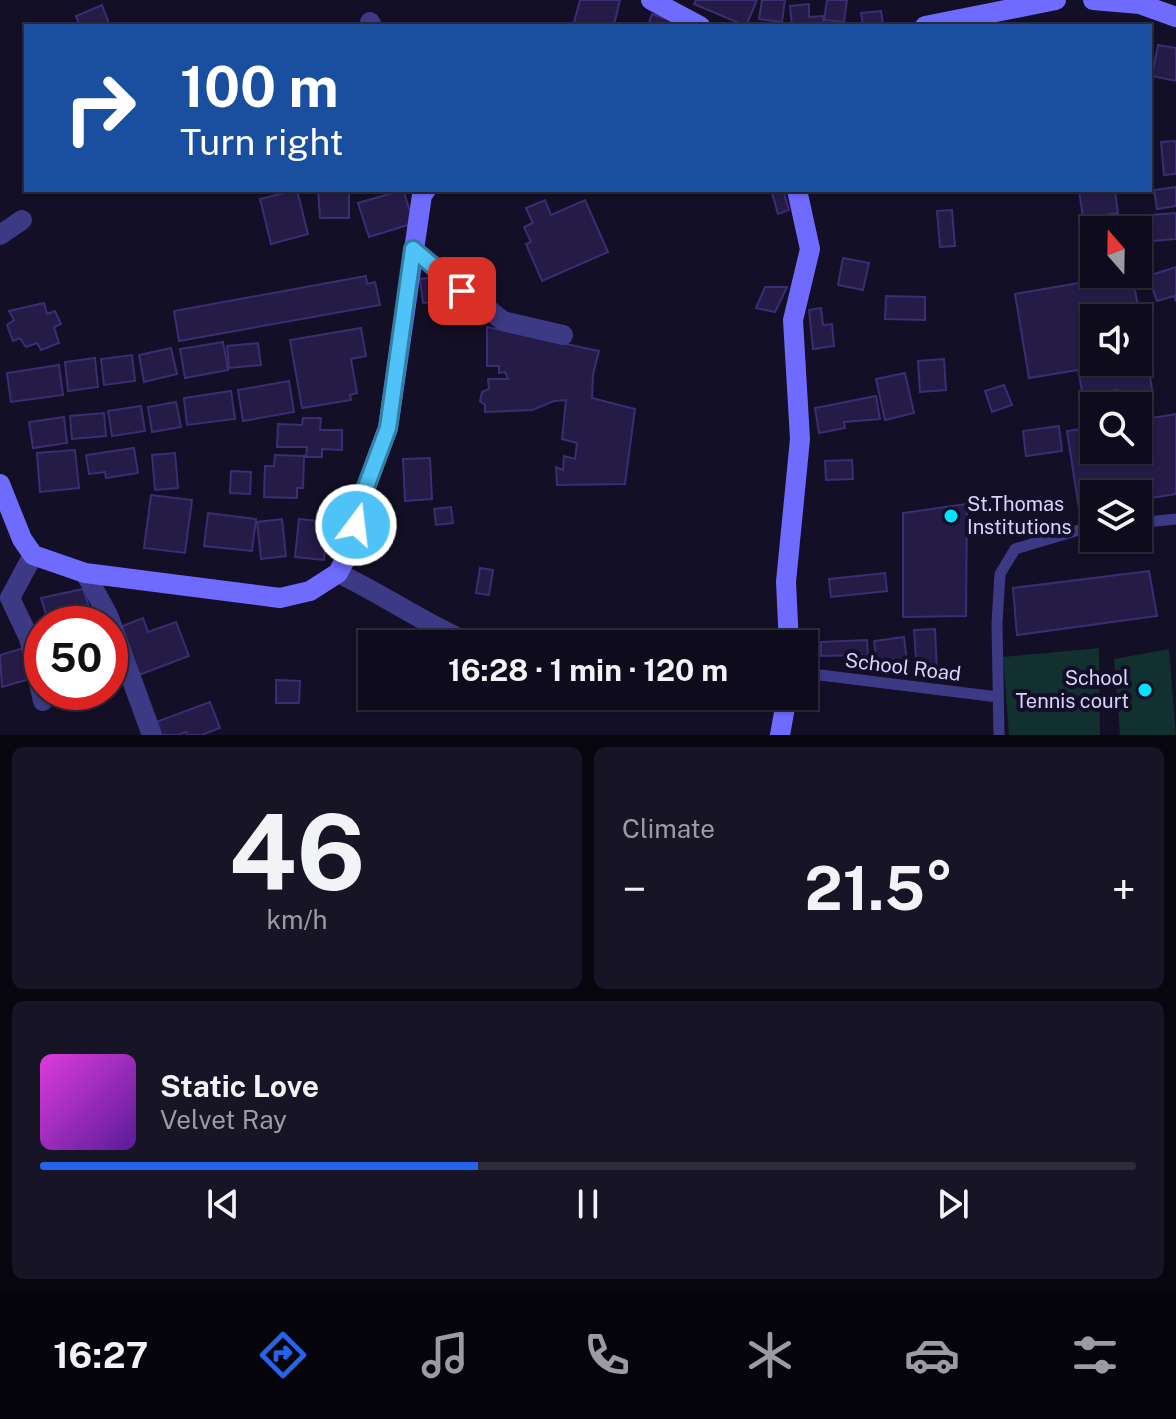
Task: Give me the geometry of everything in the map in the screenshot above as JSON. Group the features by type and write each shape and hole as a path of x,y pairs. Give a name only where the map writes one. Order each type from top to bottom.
{"main road":[{"path":"651,0 696,24"},
{"path":"935,24 1056,0"},
{"path":"1093,0 1140,4 1176,17"},
{"path":"0,484 22,539 33,555 85,573 280,598 310,591 338,573 348,554 363,495 388,428 413,249 424,192"},
{"path":"788,630 786,582 800,439 793,320 810,249 797,192"},
{"path":"780,735 784,710"}],"street":[{"path":"0,235 22,220"},
{"path":"413,249 503,321 563,335"},
{"path":"24,627 10,598 33,555"},
{"path":"85,573 108,615 152,735"},
{"path":"338,573 383,594 440,630"}],"lane":[{"path":"1152,522 1176,519"},
{"path":"999,735 997,623 1000,574 1015,549 1080,530"},
{"name":"School Road","path":"818,675 998,697"}],"green space":[{"path":"1099,648 1100,735 1009,735 1003,657"},
{"name":"School Tennis court","path":"1169,649 1176,735 1120,735 1114,659"}],"building":[{"path":"580,0 620,0 614,24 574,24"},
{"path":"696,0 757,0 747,24 694,4"},
{"path":"762,0 785,0 782,22 759,19"},
{"path":"827,0 847,0 844,22 824,20"},
{"path":"809,4 809,17 823,16 824,24 792,24 790,6"},
{"path":"102,5 109,24 79,24 76,16"},
{"path":"881,11 883,24 863,24 861,13"},
{"path":"652,14 670,20 669,24 649,24"},
{"path":"1158,45 1176,48 1176,81 1152,76"},
{"path":"1176,141 1176,174 1164,175 1161,142"},
{"path":"1176,187 1176,206 1157,209 1154,190"},
{"path":"298,192 308,234 271,244 260,199"},
{"path":"318,192 349,192 349,218 320,218"},
{"path":"404,192 414,223 369,237 358,203"},
{"path":"784,192 789,210 778,214 772,193"},
{"path":"1079,192 1115,192 1118,213 1083,216"},
{"path":"545,200 551,215 585,200 608,252 542,281 526,244 531,242 524,227 533,223 526,208"},
{"path":"952,210 955,246 940,247 937,211"},
{"path":"1176,213 1176,239 1153,241 1151,215"},
{"path":"843,258 869,263 863,290 838,285"},
{"path":"1176,267 1176,302 1174,296 1157,301 1152,275"},
{"path":"366,276 367,284 375,282 380,305 179,341 174,311"},
{"path":"437,277 440,301 423,303 420,279"},
{"path":"1080,283 1080,288 1135,288 1137,304 1080,304 1080,376 1150,376 1153,395 1152,392 1118,390 1082,392 1078,370 1029,378 1015,294"},
{"path":"765,287 787,287 775,312 756,308"},
{"path":"886,296 925,297 925,320 885,319"},
{"path":"44,303 47,314 55,311 61,324 54,327 59,343 41,350 37,343 26,347 20,338 13,341 7,325 14,320 9,311"},
{"path":"821,308 823,325 832,324 834,346 813,349 809,310"},
{"path":"487,327 599,351 592,398 635,409 625,484 557,485 556,467 563,470 564,456 575,459 577,443 562,439 566,400 554,401 532,410 485,412 485,405 480,401 482,392 489,389 488,379 508,379 505,372 499,373 499,366 487,366"},
{"path":"361,328 366,356 351,359 357,393 350,395 351,400 302,408 290,340"},
{"path":"223,342 228,370 185,378 180,349"},
{"path":"258,343 261,365 229,368 227,346"},
{"path":"171,348 177,374 144,382 139,355"},
{"path":"132,355 135,381 104,385 101,359"},
{"path":"95,358 98,387 68,391 65,362"},
{"path":"944,359 946,390 920,392 918,361"},
{"path":"59,365 63,395 11,402 7,373"},
{"path":"905,373 914,413 885,420 876,379"},
{"path":"289,381 294,412 243,421 238,390"},
{"path":"1004,385 1012,405 992,412 985,391"},
{"path":"231,391 235,419 187,425 184,398"},
{"path":"876,396 880,419 844,422 845,428 819,433 815,408"},
{"path":"176,402 181,427 152,432 148,407"},
{"path":"141,406 145,431 112,436 108,411"},
{"path":"104,413 106,436 72,439 70,416"},
{"path":"1176,414 1176,494 1152,498 1152,480 1080,480 1079,509 1067,431 1080,429 1080,464 1152,464 1152,418"},
{"path":"64,417 67,443 33,448 29,422"},
{"path":"303,418 321,418 320,430 342,430 342,450 322,449 322,457 306,457 307,447 277,447 278,424 302,425"},
{"path":"1059,426 1062,451 1026,456 1023,431"},
{"path":"134,448 138,473 106,478 105,472 89,474 86,455"},
{"path":"75,450 79,488 40,492 37,453"},
{"path":"175,453 178,488 155,490 152,455"},
{"path":"275,455 304,456 303,488 297,488 297,498 264,497 265,466 274,466"},
{"path":"430,458 432,499 405,501 403,459"},
{"path":"852,460 853,479 826,480 825,461"},
{"path":"231,471 251,472 250,494 230,493"},
{"path":"151,495 192,500 185,553 144,548"},
{"path":"967,504 966,616 903,617 903,513"},
{"path":"451,507 453,523 436,525 434,509"},
{"path":"208,513 256,519 252,551 204,546"},
{"path":"282,519 286,556 261,559 257,522"},
{"path":"299,519 328,522 324,560 295,557"},
{"path":"480,568 493,570 489,595 476,593"},
{"path":"1149,571 1157,616 1017,635 1013,588"},
{"path":"885,573 887,591 831,597 829,579"},
{"path":"83,589 89,606 43,606 41,598"},
{"path":"143,618 148,632 176,622 189,656 139,675 128,647 128,624"},
{"path":"935,629 937,672 917,674 914,630"},
{"path":"904,637 907,662 877,666 874,641"},
{"path":"867,640 868,655 821,656 821,642"},
{"path":"24,648 24,681 2,687 0,655"},
{"path":"276,680 300,681 299,703 276,703"},
{"path":"210,702 220,728 202,735 187,735 186,732 152,735 148,725"}],"place":[{"name":"St.Thomas Institutions","path":"951,516"},
{"name":"School Tennis court","path":"1145,690"}],"route":[{"path":"356,525 363,495 388,428 413,249 462,291"}]}
